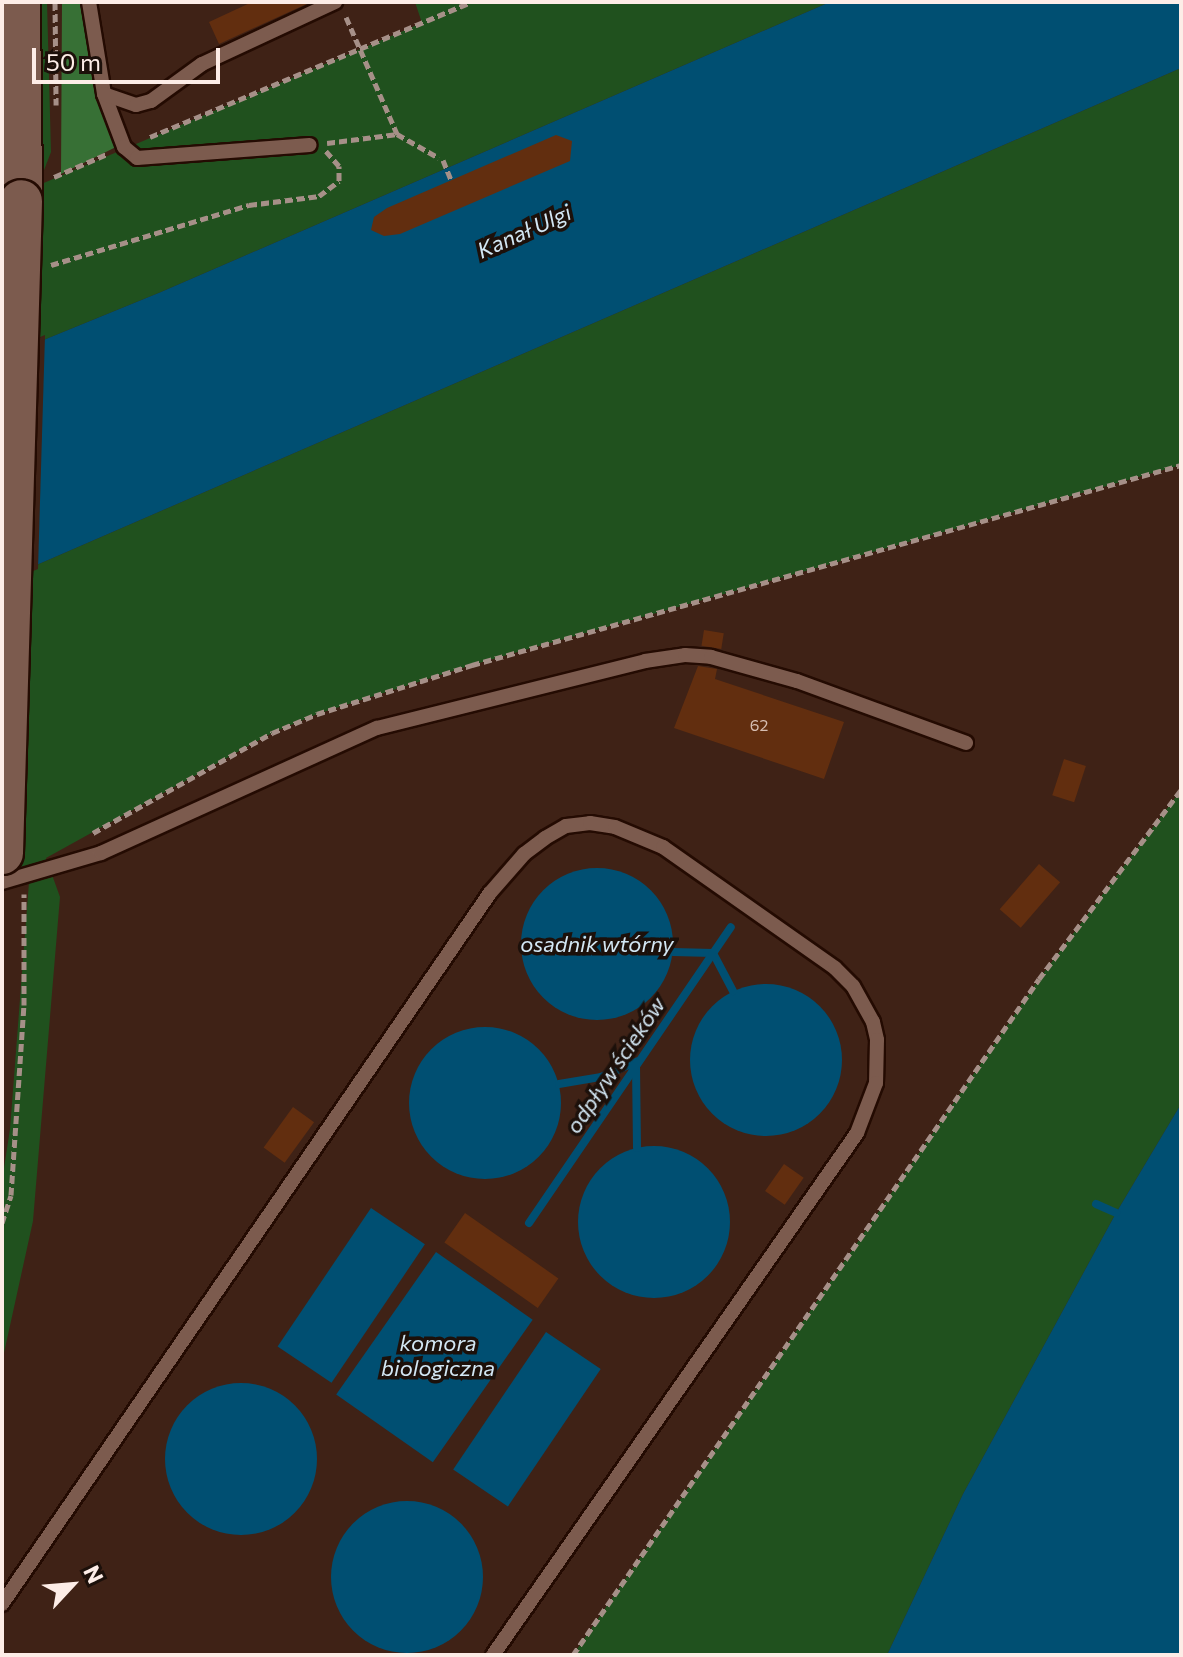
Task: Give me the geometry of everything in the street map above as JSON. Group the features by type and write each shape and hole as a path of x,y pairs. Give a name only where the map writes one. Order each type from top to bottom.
{"main road":[{"path":"13,864 31,192 19,2"}],"lane":[{"path":"89,2 104,94 124,147 137,158 310,145"},
{"path":"104,94 136,105 151,101 202,64 340,8"},
{"path":"2,882 13,864 101,853 377,728 645,661 685,655 711,657 797,681 966,743"},
{"path":"2,1604 490,893 524,854 545,838 566,826 590,823 615,827 663,847 835,968 853,986 873,1022 877,1040 876,1083 857,1133 493,1655"}],"path":[{"path":"31,192 124,147 471,2"},
{"path":"340,8 362,49 397,134"},
{"path":"310,145 397,134 441,159 451,180"},
{"path":"40,268 249,205 319,196 339,181 339,166 328,152 310,145"},
{"path":"84,838 260,739 317,714 472,665 1181,465"},
{"path":"573,1655 1039,979 1181,790"},
{"path":"2,1223 11,1195 24,1005 13,864"}],"green space":[{"path":"39,2 47,2 51,152 41,178"},
{"path":"62,2 85,2 95,76 116,147 61,174"},
{"path":"415,2 830,2 161,292 2,357 20,193 422,23"},
{"path":"1181,68 1181,465 472,665 317,714 272,733 46,858 60,897 33,1221 2,1362 2,1181 10,1129 30,869 2,879 2,580"},
{"path":"1181,790 1181,1104 1116,1213 963,1494 887,1655 573,1655 1039,979"}],"water":[{"name":"Kanał Ulgi","path":"830,2 1181,2 1181,68 2,580 2,357 161,292"},
{"name":"osadnik wtórny","path":"597,868 626,874 651,890 667,915 673,944 667,973 651,998 626,1014 597,1020 568,1014 543,998 527,973 521,944 527,915 543,890 568,874"},
{"path":"766,984 795,990 820,1006 836,1031 842,1060 836,1089 820,1114 795,1130 766,1136 737,1130 712,1114 696,1089 690,1060 696,1031 712,1006 737,990"},
{"path":"485,1027 514,1033 539,1049 555,1074 561,1103 555,1132 539,1157 514,1173 485,1179 456,1173 431,1157 415,1132 409,1103 415,1074 431,1049 456,1033"},
{"path":"1181,1104 1181,1655 887,1655 963,1494 1116,1213"},
{"path":"654,1146 683,1152 708,1168 724,1193 730,1222 724,1251 708,1276 683,1292 654,1298 625,1292 600,1276 584,1251 578,1222 584,1193 600,1168 625,1152"},
{"name":"komora biologiczna","path":"371,1208 425,1244 332,1383 278,1346"},
{"name":"komora biologiczna","path":"436,1252 533,1320 433,1462 336,1395"},
{"name":"komora biologiczna","path":"546,1332 601,1369 508,1507 453,1470"},
{"path":"241,1383 270,1389 295,1405 311,1430 317,1459 311,1488 295,1513 270,1529 241,1535 212,1529 187,1513 171,1488 165,1459 171,1430 187,1405 212,1389"},
{"path":"407,1501 436,1507 461,1523 477,1548 483,1577 477,1606 461,1631 436,1647 407,1653 378,1647 353,1631 337,1606 331,1577 337,1548 353,1523 378,1507"}],"pier":[{"path":"45,335 38,569 2,584 2,352"}],"building":[{"path":"252,2 311,2 219,44 209,22"},
{"path":"556,135 572,141 570,161 400,234 384,236 371,230 374,217 387,208"},
{"path":"704,630 724,633 721,649 701,646"},
{"path":"698,666 717,669 715,679 844,722 824,779 674,728"},
{"path":"1064,759 1086,766 1074,802 1052,795"},
{"path":"1039,864 1060,882 1021,928 1000,909"},
{"path":"293,1107 314,1122 285,1163 264,1147"},
{"path":"784,1164 804,1178 785,1205 765,1191"},
{"path":"465,1213 558,1278 538,1308 444,1242"}],"waterway":[{"name":"odpływ ścieków","path":"529,1223 731,927"},
{"name":"odpływ ścieków","path":"673,952 713,953 733,991"},
{"path":"559,1084 601,1077 638,1061"},
{"path":"636,1066 637,1148"},
{"name":"odpływ ścieków","path":"1096,1204 1116,1213"}]}
